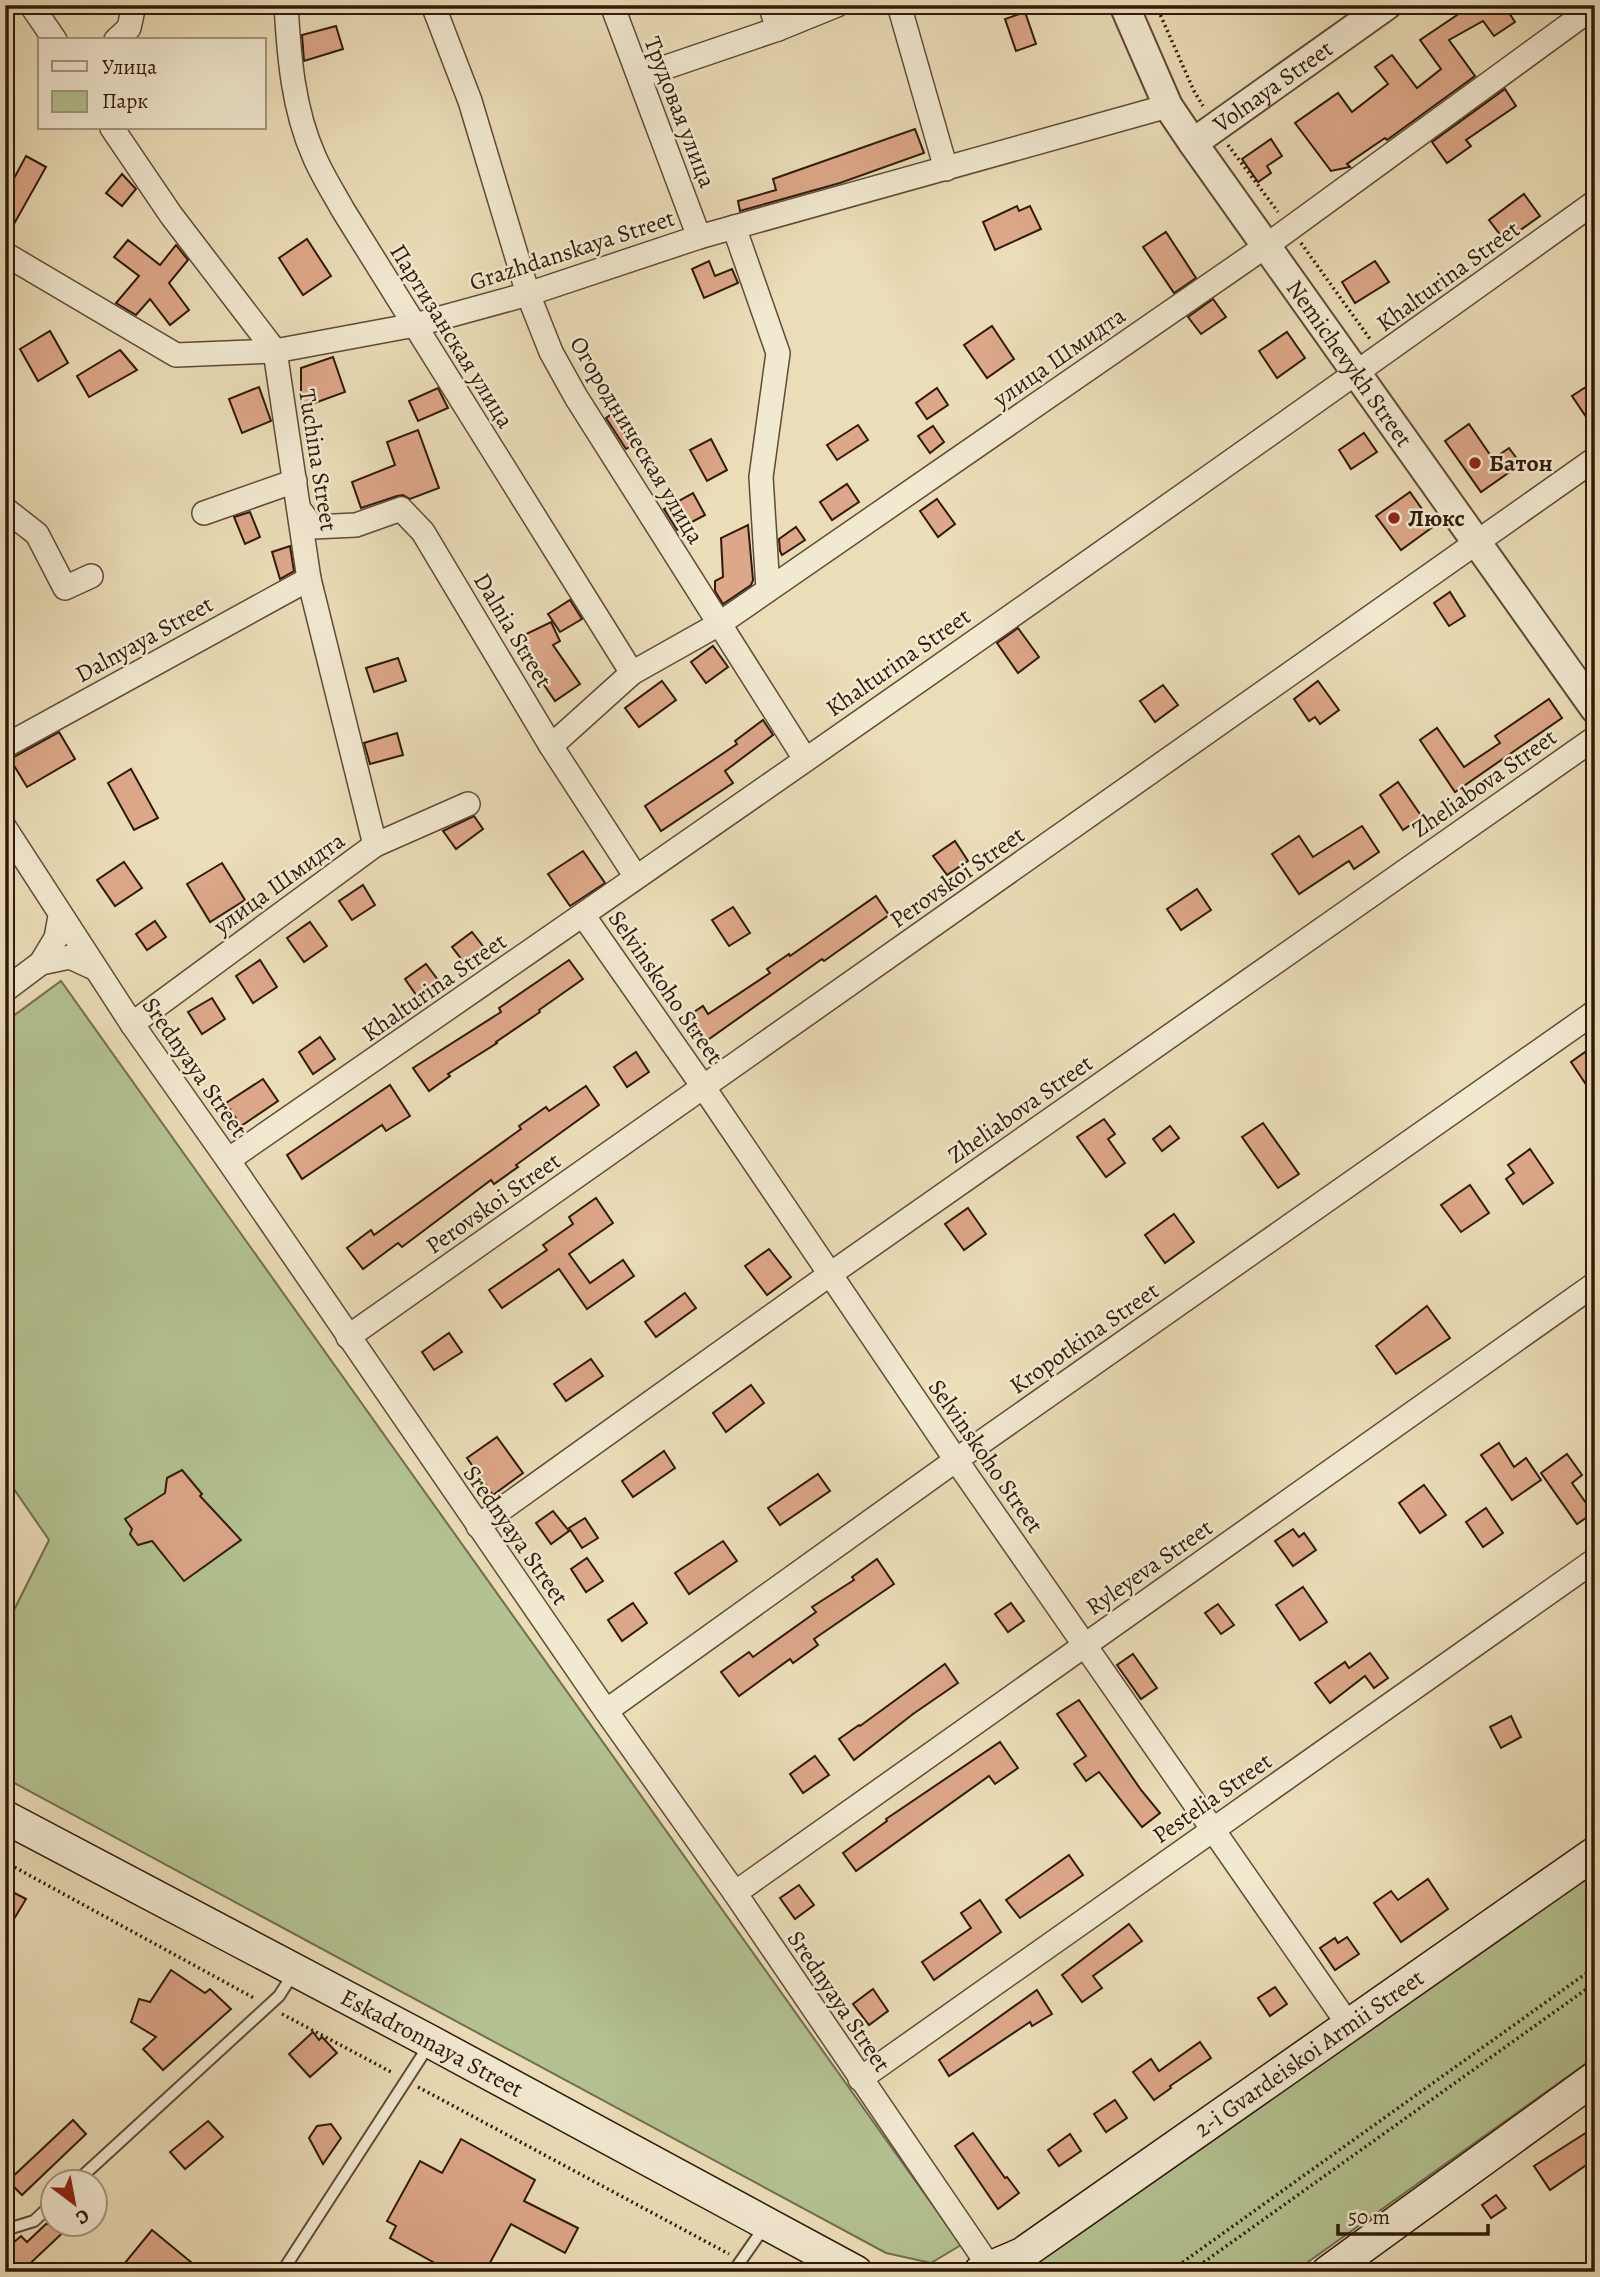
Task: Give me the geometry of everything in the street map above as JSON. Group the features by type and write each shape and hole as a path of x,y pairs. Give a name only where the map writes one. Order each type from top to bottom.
{"main road":[{"name":"Eskadronnaya Street","path":"5,1817 431,2042 856,2272"},
{"name":"2-i Gvardeiskoi Armii Street","path":"1002,2268 1595,1853"},
{"path":"1328,2272 1595,2078"}],"street":[{"path":"31,5 54,38"},
{"path":"118,38 130,28 134,5"},
{"name":"Партизанская улица","path":"286,5 289,59 299,110 314,156 342,210 632,673"},
{"name":"Огородническая улица","path":"433,5 470,101 528,294 551,352 576,397 806,759"},
{"name":"Трудовая улица","path":"612,5 699,237"},
{"path":"770,5 778,29"},
{"path":"640,76 778,29 837,5"},
{"path":"899,5 946,169"},
{"name":"Nemichevykh Street","path":"1124,5 1168,106 1204,135 1266,246 1595,709"},
{"name":"Volnaya Street","path":"1204,135 1387,5"},
{"name":"улица Шмидта","path":"551,746 632,673 719,624 1266,246 1595,6"},
{"name":"Grazhdanskaya Street","path":"5,254 176,355 275,351 415,325 528,294 699,237 1168,106"},
{"name":"Tuchina Street","path":"113,130 171,215 275,351 309,579 375,845"},
{"name":"Khalturina Street","path":"228,1160 1357,373 1595,202"},
{"path":"734,228 779,353 761,477 768,590"},
{"name":"Perovskoi Street","path":"348,1337 1595,459"},
{"path":"204,513 295,481"},
{"path":"5,509 37,534 65,588 91,576"},
{"name":"Dalnia Street","path":"299,509 313,527 356,525 401,509 423,532 551,746 636,877"},
{"name":"Dalnyaya Street","path":"5,746 309,579"},
{"name":"Zheliabova Street","path":"478,1526 830,1275 1595,738"},
{"name":"улица Шмидта","path":"132,1024 375,845 468,804"},
{"name":"Srednyaya Street","path":"5,828 132,1024 860,2079 1002,2268"},
{"name":"Selvinskoho Street","path":"583,915 1348,2024"},
{"path":"41,963 56,937 60,916"},
{"path":"5,990 75,939"},
{"path":"41,963 70,957 94,968"},
{"name":"Kropotkina Street","path":"606,1712 957,1460 1595,1012"},
{"name":"Ryleyeva Street","path":"734,1893 1595,1284"},
{"name":"Pestelia Street","path":"860,2079 1595,1560"}],"lane":[{"path":"91,2168 279,1996 295,1972"},
{"path":"282,2272 431,2042"},
{"path":"5,2230 38,2217"},
{"path":"733,2272 767,2224"}],"path":[{"path":"1156,5 1194,91 1204,135 1290,228 1381,355"},
{"path":"5,1862 765,2272"},
{"path":"1169,2272 1595,1967"},
{"path":"1190,2272 1595,1983"},
{"path":"1200,2272 1204,2262"}],"green space":[{"path":"61,981 961,2245 931,2263 886,2253 5,1778 5,1628 49,1540 5,1476 5,1022"},
{"path":"1595,1873 1595,2057 1294,2272 1031,2272 1033,2266"}],"building":[{"path":"1472,5 1511,5 1506,8 1515,22 1494,36 1483,21 1449,40 1475,76 1387,140 1385,138 1347,164 1350,167 1331,171 1295,123 1338,93 1352,112 1388,84 1375,67 1392,55 1417,88 1441,69 1420,40"},
{"path":"1025,12 1036,44 1016,51 1005,19"},
{"path":"336,26 343,49 304,61 302,35"},
{"path":"1505,89 1516,106 1466,140 1471,146 1447,163 1432,142"},
{"path":"915,129 924,153 840,183 740,211 738,201 776,190 773,179"},
{"path":"1271,139 1282,156 1267,166 1271,173 1258,182 1242,159"},
{"path":"26,156 46,167 5,240 5,195"},
{"path":"122,174 136,189 122,206 106,193"},
{"path":"1524,194 1540,216 1505,241 1489,220"},
{"path":"1017,206 1019,211 1030,206 1041,229 995,250 983,222"},
{"path":"1166,232 1196,278 1174,293 1143,247"},
{"path":"307,239 331,276 303,295 279,258"},
{"path":"128,240 160,265 176,245 188,260 169,283 189,310 170,325 150,299 136,315 116,303 139,276 114,257"},
{"path":"709,261 715,276 732,269 738,283 704,298 692,269"},
{"path":"1375,261 1389,282 1355,303 1342,282"},
{"path":"1213,299 1226,317 1201,334 1188,317"},
{"path":"992,326 1014,359 987,378 964,345"},
{"path":"50,331 68,363 38,381 20,349"},
{"path":"1287,332 1305,358 1277,378 1259,351"},
{"path":"120,350 137,370 89,397 77,376"},
{"path":"333,357 345,392 301,408 301,368"},
{"path":"1595,381 1595,430 1572,396"},
{"path":"259,387 271,421 242,433 229,399"},
{"path":"438,388 448,408 418,421 409,401"},
{"path":"937,388 948,405 927,419 916,403"},
{"path":"613,413 633,445 626,449 606,418"},
{"path":"1469,424 1493,459 1509,448 1521,464 1481,492 1445,441"},
{"path":"858,425 868,440 837,460 827,445"},
{"path":"933,426 944,442 930,453 918,436"},
{"path":"418,430 439,488 410,499 403,495 397,496 361,508 352,482 395,465 387,442"},
{"path":"1364,433 1377,452 1351,469 1339,450"},
{"path":"711,439 727,470 707,481 690,450"},
{"path":"847,484 859,502 832,520 820,502"},
{"path":"1410,492 1434,526 1401,550 1376,516"},
{"path":"693,493 705,515 677,530 664,509"},
{"path":"937,499 955,524 938,537 920,511"},
{"path":"250,512 260,537 245,544 234,517"},
{"path":"748,525 753,580 751,585 723,604 715,591 715,581 723,577 721,538"},
{"path":"796,527 805,540 782,555 779,539"},
{"path":"290,546 294,571 280,579 272,552"},
{"path":"1450,592 1465,616 1449,626 1434,603"},
{"path":"570,600 582,619 560,632 548,614"},
{"path":"551,622 560,641 553,645 580,684 555,701 532,667 518,638"},
{"path":"1018,628 1039,657 1018,673 997,643"},
{"path":"713,646 728,667 706,683 691,662"},
{"path":"398,658 406,681 374,692 366,668"},
{"path":"662,681 676,700 639,727 625,708"},
{"path":"1318,681 1339,710 1320,724 1315,717 1309,721 1294,699"},
{"path":"1163,685 1178,705 1155,722 1140,701"},
{"path":"1549,699 1562,718 1455,792 1420,740 1437,728 1464,767 1500,743 1495,736"},
{"path":"763,720 773,735 725,771 733,783 661,831 645,806 737,744 735,741"},
{"path":"59,732 75,759 27,787 10,759"},
{"path":"397,733 403,755 370,764 364,743"},
{"path":"131,769 158,818 134,830 108,783"},
{"path":"1398,782 1422,817 1403,830 1380,795"},
{"path":"474,816 483,829 456,849 443,831"},
{"path":"1362,826 1379,852 1354,869 1349,861 1299,894 1272,854 1299,836 1313,857"},
{"path":"955,841 968,861 947,875 933,856"},
{"path":"583,851 605,883 570,906 548,874"},
{"path":"124,862 142,888 115,906 97,880"},
{"path":"222,863 245,900 210,922 187,884"},
{"path":"363,885 375,905 352,920 339,901"},
{"path":"1197,889 1211,910 1181,930 1167,909"},
{"path":"876,896 889,915 702,1044 685,1018 703,1006 708,1014 770,973 767,969"},
{"path":"733,907 750,933 729,946 712,920"},
{"path":"155,921 166,937 147,950 136,934"},
{"path":"310,922 327,946 304,962 287,938"},
{"path":"472,932 486,950 466,965 452,947"},
{"path":"260,960 277,987 253,1003 236,976"},
{"path":"569,960 583,979 497,1043 448,1074 450,1076 429,1091 413,1068 501,1012 499,1008"},
{"path":"426,964 441,984 419,999 405,979"},
{"path":"212,998 225,1019 202,1034 188,1012"},
{"path":"320,1037 335,1059 313,1074 299,1052"},
{"path":"1595,1045 1595,1098 1571,1062"},
{"path":"636,1052 649,1072 627,1087 614,1067"},
{"path":"263,1079 278,1101 241,1126 226,1103"},
{"path":"390,1085 410,1116 386,1131 382,1125 302,1179 287,1155"},
{"path":"586,1086 599,1105 516,1165 518,1167 494,1184 491,1180 402,1247 398,1243 363,1269 347,1248 371,1230 374,1235 521,1129 519,1126 546,1107 549,1111"},
{"path":"1104,1119 1115,1134 1108,1139 1125,1163 1106,1177 1077,1137"},
{"path":"1263,1123 1299,1174 1278,1188 1242,1137"},
{"path":"1170,1126 1179,1138 1162,1151 1153,1139"},
{"path":"1530,1149 1553,1183 1523,1204 1506,1179 1514,1173 1508,1165"},
{"path":"1470,1185 1489,1213 1461,1232 1441,1205"},
{"path":"596,1198 613,1223 569,1254 590,1283 623,1260 634,1276 587,1309 559,1269 502,1308 489,1290 547,1250 543,1245 573,1224 569,1217"},
{"path":"968,1208 986,1234 964,1250 945,1224"},
{"path":"1174,1214 1194,1242 1165,1263 1145,1235"},
{"path":"769,1249 791,1277 767,1295 745,1266"},
{"path":"685,1293 696,1308 656,1337 645,1322"},
{"path":"1427,1306 1450,1338 1396,1374 1376,1346"},
{"path":"449,1333 462,1352 434,1370 422,1352"},
{"path":"591,1359 603,1376 566,1401 554,1384"},
{"path":"751,1385 764,1403 726,1432 713,1413"},
{"path":"497,1437 523,1473 493,1495 467,1458"},
{"path":"1499,1443 1514,1467 1526,1458 1541,1480 1512,1500 1481,1455"},
{"path":"664,1451 675,1468 633,1497 622,1481"},
{"path":"1567,1454 1582,1475 1572,1483 1593,1513 1577,1524 1541,1473"},
{"path":"182,1470 202,1494 200,1496 241,1540 184,1581 152,1541 138,1545 130,1534 132,1529 125,1519 165,1493 167,1478"},
{"path":"818,1474 830,1491 780,1525 768,1508"},
{"path":"1424,1485 1446,1515 1420,1533 1399,1503"},
{"path":"1486,1508 1503,1533 1483,1547 1466,1522"},
{"path":"553,1511 569,1531 551,1544 536,1523"},
{"path":"585,1518 598,1538 582,1548 569,1528"},
{"path":"1293,1529 1299,1537 1304,1533 1316,1550 1293,1566 1275,1541"},
{"path":"723,1541 737,1561 689,1594 675,1573"},
{"path":"587,1558 603,1581 586,1592 571,1569"},
{"path":"877,1559 894,1584 814,1639 818,1645 793,1663 790,1659 739,1696 721,1672 749,1652 753,1657 816,1612 812,1607 854,1580 852,1577"},
{"path":"1303,1587 1327,1622 1300,1640 1276,1605"},
{"path":"633,1603 647,1623 622,1641 608,1620"},
{"path":"1011,1603 1024,1621 1008,1632 995,1614"},
{"path":"1218,1604 1234,1625 1221,1634 1205,1613"},
{"path":"1370,1653 1388,1678 1374,1688 1365,1676 1330,1703 1315,1683 1345,1662 1349,1668"},
{"path":"1133,1654 1157,1688 1141,1699 1117,1665"},
{"path":"945,1664 958,1683 854,1760 839,1739"},
{"path":"1079,1700 1160,1813 1142,1827 1099,1772 1086,1781 1074,1764 1086,1756 1057,1714"},
{"path":"1511,1716 1521,1737 1501,1748 1490,1727"},
{"path":"1000,1742 1018,1768 995,1784 989,1776 856,1871 843,1853 887,1821 886,1819"},
{"path":"815,1756 829,1775 803,1793 790,1774"},
{"path":"1069,1855 1083,1875 1020,1918 1006,1900"},
{"path":"1428,1879 1448,1909 1401,1942 1374,1903 1391,1891 1398,1900"},
{"path":"799,1885 814,1905 795,1919 780,1898"},
{"path":"5,1888 26,1899 5,1934"},
{"path":"980,1900 1001,1932 934,1980 922,1962 971,1928 961,1913"},
{"path":"1129,1924 1142,1941 1093,1976 1102,1988 1082,2002 1062,1975"},
{"path":"1347,1937 1359,1954 1335,1970 1320,1948 1335,1938 1338,1943"},
{"path":"171,1970 205,1993 210,1989 231,2009 163,2070 143,2049 156,2037 131,2022 139,1999 150,2002"},
{"path":"1275,1987 1287,2004 1270,2016 1258,1998"},
{"path":"873,1989 888,2011 869,2025 853,2004"},
{"path":"1037,1990 1052,2014 1032,2026 1030,2022 949,2076 939,2060"},
{"path":"313,2032 319,2040 322,2037 337,2053 310,2077 289,2054"},
{"path":"1200,2042 1211,2058 1154,2100 1133,2072 1151,2059 1159,2071"},
{"path":"1115,2100 1127,2118 1106,2132 1094,2114"},
{"path":"73,2120 86,2134 50,2168 38,2168 38,2180 22,2195 8,2181"},
{"path":"208,2121 223,2137 185,2169 170,2152"},
{"path":"331,2124 341,2138 323,2164 309,2138 317,2126"},
{"path":"1595,2127 1595,2159 1550,2190 1534,2166"},
{"path":"973,2133 1019,2193 998,2209 955,2146"},
{"path":"1070,2134 1081,2151 1059,2166 1048,2150"},
{"path":"461,2139 535,2180 524,2201 578,2228 565,2253 511,2224 485,2272 451,2272 390,2238 396,2226 387,2221 420,2161 442,2173"},
{"path":"1496,2195 1506,2208 1491,2218 1482,2205"},
{"path":"152,2230 203,2272 134,2272 124,2264"},
{"path":"38,2232 38,2238 57,2238 21,2272 5,2272 5,2250 21,2236 27,2242"}],"place":[{"name":"Батон","path":"1475,463"},
{"name":"Люкс","path":"1394,518"}]}
